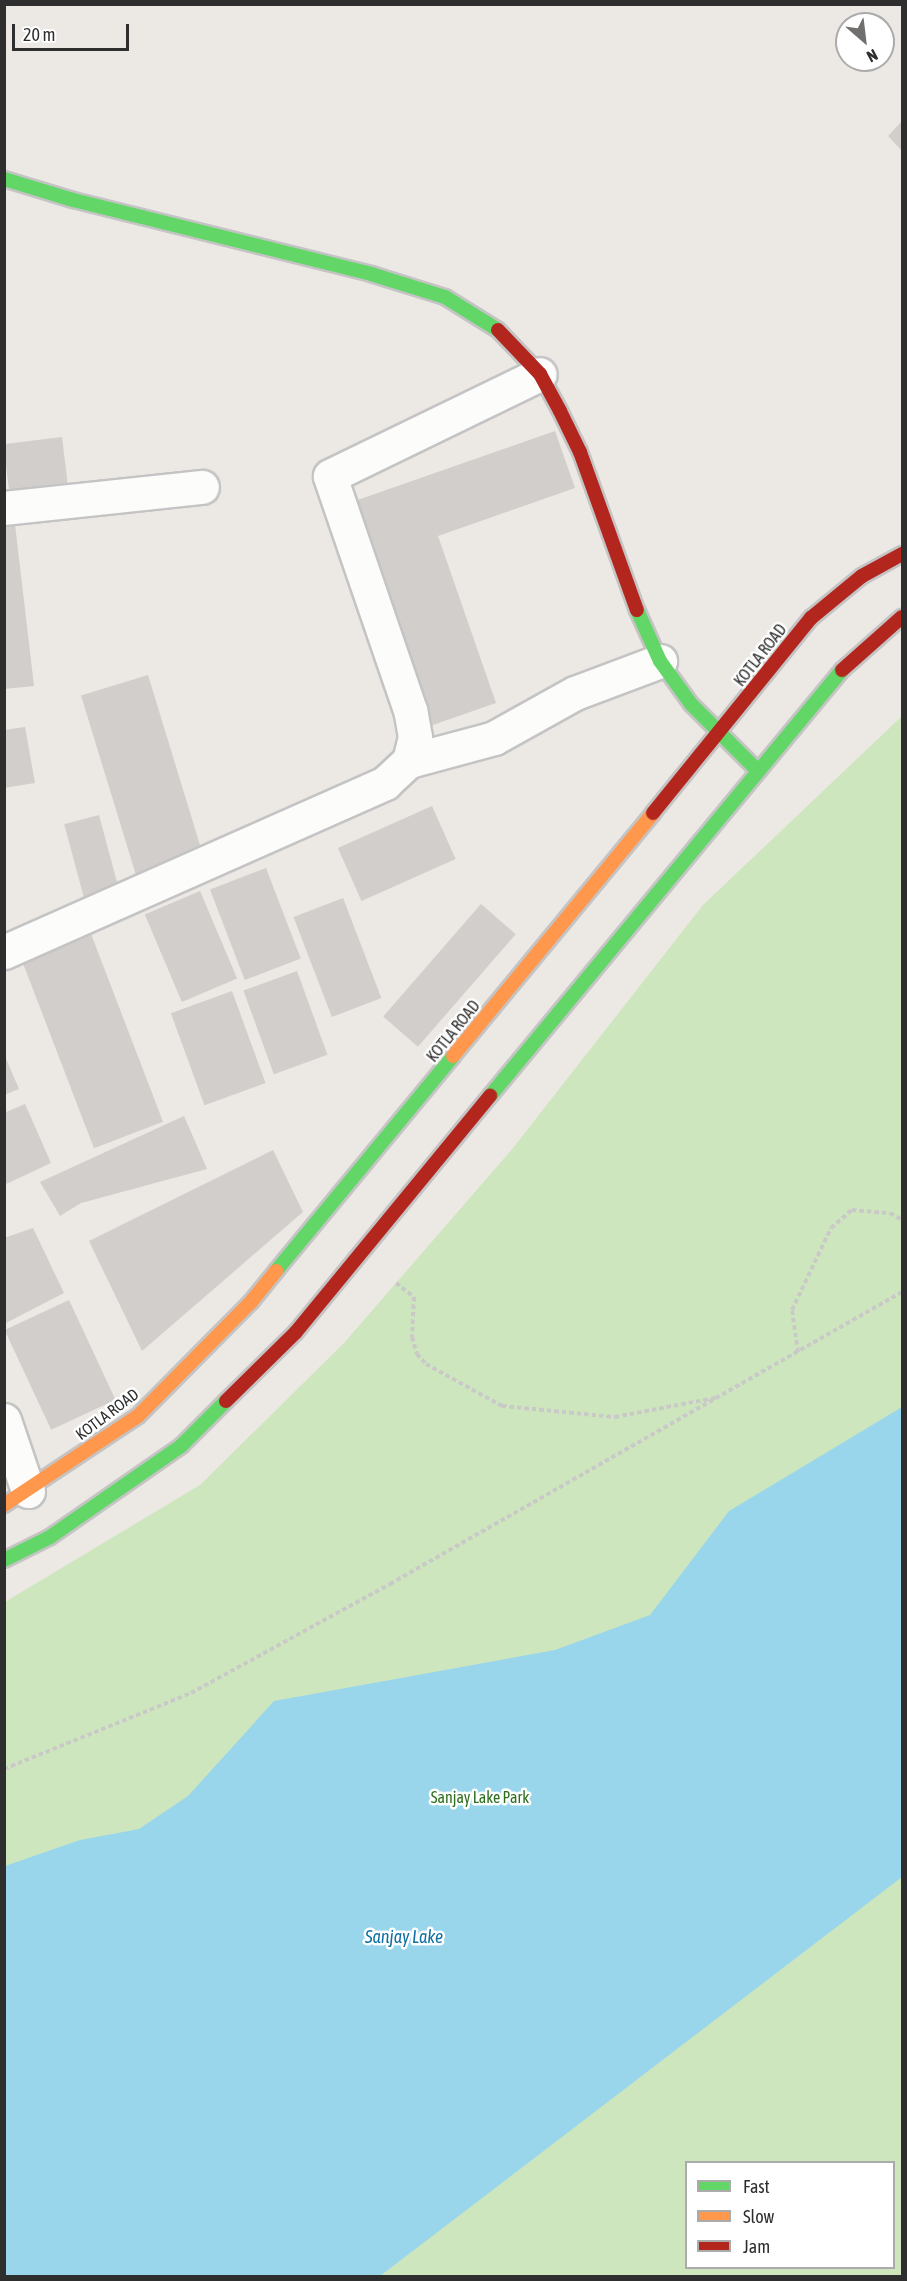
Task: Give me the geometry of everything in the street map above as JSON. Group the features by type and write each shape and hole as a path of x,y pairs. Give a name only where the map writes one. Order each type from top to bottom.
{"main road":[{"path":"4,179 73,200 371,274 445,297 496,329 540,374 580,453 639,616 660,661 691,704 757,770"},
{"name":"KOTLA ROAD","path":"16,1498 138,1416 251,1302 811,618 862,576 903,554"},
{"path":"4,1560 50,1537 181,1446 296,1332 850,660 903,617"}],"street":[{"path":"409,761 415,737 410,710 330,476 540,374"},
{"path":"4,508 202,487"},
{"path":"4,952 386,783 409,761 494,738 575,693 660,661"},
{"path":"4,1420 16,1498"}],"path":[{"path":"798,1352 792,1310 831,1228 852,1210 890,1213 903,1220"},
{"path":"396,1283 414,1297 412,1337 417,1354 426,1364 502,1406 615,1417 719,1397"},
{"path":"4,1769 191,1694 903,1293"}],"green space":[{"name":"Sanjay Lake Park","path":"902,716 902,2276 5,2276 5,1602 200,1485 344,1343 513,1148 703,905"}],"water":[{"name":"Sanjay Lake","path":"902,1407 902,1877 380,2276 5,2276 5,1866 80,1840 139,1829 188,1796 274,1701 555,1650 650,1615 729,1511"}],"building":[{"path":"902,121 902,151 888,136"},
{"path":"555,431 575,488 438,536 496,703 427,727 349,503"},
{"path":"62,437 68,484 9,491 4,444"},
{"path":"14,516 34,686 4,689 4,518"},
{"path":"148,675 204,858 137,878 81,695"},
{"path":"25,727 35,783 4,788 4,730"},
{"path":"432,806 456,859 361,901 338,848"},
{"path":"99,815 120,894 85,904 64,824"},
{"path":"266,868 301,959 245,980 210,890"},
{"path":"200,891 237,978 182,1002 145,914"},
{"path":"343,898 381,998 332,1017 294,917"},
{"path":"481,904 516,934 418,1047 383,1016"},
{"path":"91,934 163,1122 94,1148 22,961"},
{"path":"297,971 327,1055 274,1074 243,990"},
{"path":"232,991 266,1083 204,1105 171,1013"},
{"path":"4,1054 19,1089 4,1095"},
{"path":"25,1104 51,1163 4,1185 4,1113"},
{"path":"184,1116 207,1169 81,1203 60,1216 40,1182"},
{"path":"273,1150 303,1212 142,1351 89,1241"},
{"path":"33,1228 64,1293 4,1324 4,1238"},
{"path":"69,1300 115,1400 51,1430 5,1330"}],"traffic: fast":[{"path":"4,179 73,200 371,274 445,297 498,330"},
{"path":"637,610 660,661 691,704 757,770"},
{"path":"490,1096 842,670"},
{"path":"276,1271 453,1056"},
{"path":"4,1560 50,1537 181,1446 226,1401"}],"traffic: slow":[{"path":"453,1056 653,813"},
{"path":"4,1505 138,1416 251,1302 276,1271"}],"traffic: jam":[{"path":"498,330 540,374 560,411 580,452 637,610"},
{"path":"653,813 811,618 862,576 902,554"},
{"path":"842,670 902,617"},
{"path":"226,1401 296,1332 490,1096"}]}
